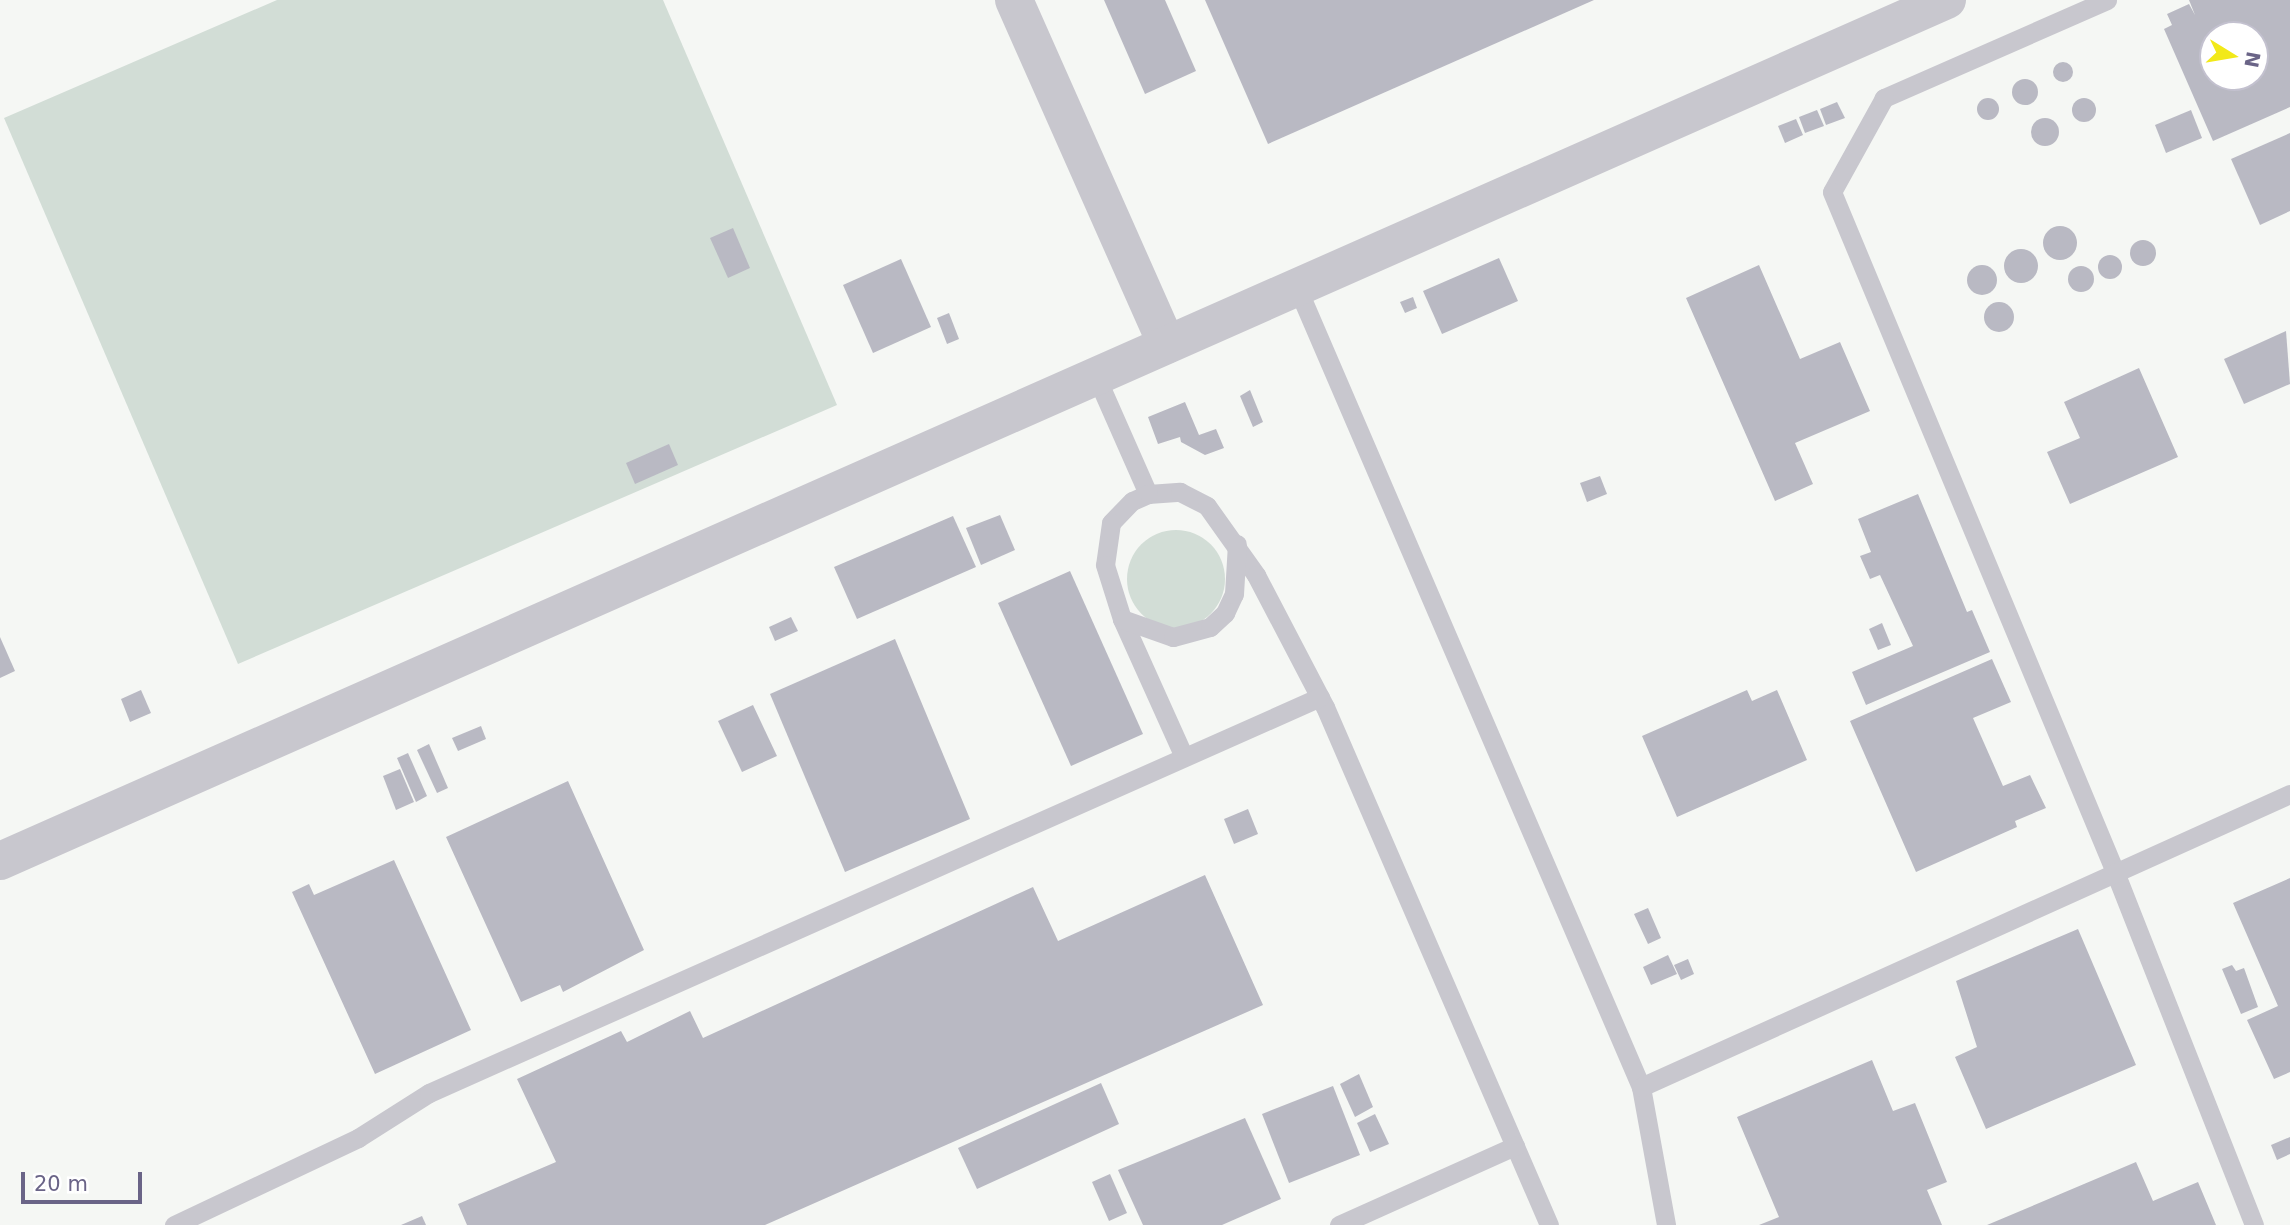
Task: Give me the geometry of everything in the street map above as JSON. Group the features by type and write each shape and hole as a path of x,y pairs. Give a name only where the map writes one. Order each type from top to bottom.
{"street":[{"path":"1014,0 1167,345"},
{"path":"0,861 1297,287 1898,10 1947,0"}],"lane":[{"path":"2107,0 1884,98 1832,192 2115,872 2254,1225"},
{"path":"1297,287 1641,1087 1666,1225"},
{"path":"1096,376 1148,494"},
{"path":"1184,757 1122,620 1105,565 1106,537 1120,513 1148,494 1164,491 1194,497 1207,506 1237,543 1320,697 1549,1225"},
{"path":"1122,620 1173,637 1210,627 1225,612 1234,594 1237,543"},
{"path":"174,1225 358,1138 429,1093 1320,697"},
{"path":"1641,1087 2290,794"},
{"path":"1339,1225 1515,1146"}],"shaded area":[{"path":"277,0 663,0 837,405 238,664 4,118"},
{"path":"1176,530 1195,534 1211,544 1221,560 1225,579 1221,598 1211,614 1195,624 1176,628 1157,624 1141,614 1131,598 1127,579 1131,560 1141,544 1157,534"}],"building":[{"path":"1104,0 1165,0 1196,71 1145,94"},
{"path":"1205,0 1594,0 1268,144"},
{"path":"2189,0 2290,0 2290,107 2213,141 2164,29 2172,25 2167,14 2189,4 2195,15"},
{"path":"2063,62 2070,65 2073,72 2070,79 2063,82 2056,79 2053,72 2056,65"},
{"path":"2025,79 2034,83 2038,92 2034,101 2025,105 2016,101 2012,92 2016,83"},
{"path":"1988,98 1996,101 1999,109 1996,117 1988,120 1980,117 1977,109 1980,101"},
{"path":"2084,98 2093,101 2096,110 2093,119 2084,122 2075,119 2072,110 2075,101"},
{"path":"1837,102 1845,118 1826,125 1820,109"},
{"path":"1817,110 1824,126 1805,133 1799,117"},
{"path":"2191,110 2202,138 2166,153 2155,125"},
{"path":"2045,118 2055,122 2059,132 2055,142 2045,146 2035,142 2031,132 2035,122"},
{"path":"1796,119 1803,135 1785,143 1778,126"},
{"path":"2290,133 2290,211 2260,225 2231,159"},
{"path":"2060,226 2072,231 2077,243 2072,255 2060,260 2048,255 2043,243 2048,231"},
{"path":"733,228 750,268 728,278 710,238"},
{"path":"2143,240 2152,244 2156,253 2152,262 2143,266 2134,262 2130,253 2134,244"},
{"path":"2021,249 2033,254 2038,266 2033,278 2021,283 2009,278 2004,266 2009,254"},
{"path":"2110,255 2118,259 2122,267 2118,275 2110,279 2102,275 2098,267 2102,259"},
{"path":"1499,258 1518,301 1442,334 1423,291"},
{"path":"901,259 931,327 873,353 843,285"},
{"path":"1759,265 1800,359 1840,342 1870,411 1795,443 1813,484 1775,501 1686,298"},
{"path":"1982,265 1988,266 1996,274 1996,286 1988,294 1982,295 1976,294 1968,286 1967,280 1968,274 1976,266"},
{"path":"2081,266 2090,270 2094,279 2090,288 2081,292 2072,288 2068,279 2072,270"},
{"path":"1413,297 1417,308 1405,313 1400,302"},
{"path":"1999,302 2009,307 2014,317 2009,327 1999,332 1989,327 1984,317 1989,307"},
{"path":"949,313 959,339 947,344 937,318"},
{"path":"2286,331 2290,384 2244,404 2224,359"},
{"path":"2139,368 2178,457 2070,504 2047,452 2080,438 2064,402"},
{"path":"1250,390 1263,422 1253,427 1240,396"},
{"path":"1185,402 1199,435 1216,429 1224,448 1205,455 1181,442 1180,437 1158,444 1148,417"},
{"path":"669,444 678,465 635,484 626,463"},
{"path":"1600,476 1607,494 1587,502 1580,483"},
{"path":"1918,494 1967,612 1972,610 1990,652 1866,705 1852,672 1913,646 1880,575 1870,579 1860,556 1871,552 1858,519"},
{"path":"1000,515 1015,550 981,565 966,528"},
{"path":"953,516 976,567 857,619 834,567"},
{"path":"1070,571 1143,734 1071,766 998,603"},
{"path":"791,617 798,631 775,641 769,627"},
{"path":"1882,623 1891,645 1878,650 1869,629"},
{"path":"0,637 15,671 0,678"},
{"path":"895,639 970,819 845,872 770,694"},
{"path":"1992,659 2011,702 1973,718 2003,786 2030,775 2046,808 2015,821 2017,827 1916,872 1850,721"},
{"path":"141,690 151,713 130,722 121,699"},
{"path":"1747,690 1752,701 1777,690 1807,760 1677,817 1642,736"},
{"path":"753,705 777,756 742,772 718,721"},
{"path":"481,726 486,739 458,751 452,738"},
{"path":"429,744 448,788 437,793 417,750"},
{"path":"408,753 427,796 416,802 397,758"},
{"path":"400,769 414,802 396,810 383,776"},
{"path":"568,781 644,950 563,992 560,985 521,1002 446,837"},
{"path":"1248,809 1258,834 1234,844 1224,819"},
{"path":"394,860 471,1030 375,1074 292,892 309,884 314,895"},
{"path":"1205,875 1263,1005 765,1225 467,1225 458,1204 556,1162 517,1079 621,1031 627,1042 690,1011 703,1038 1033,887 1058,941"},
{"path":"2290,878 2290,1072 2274,1079 2247,1020 2278,1006 2233,903"},
{"path":"1648,908 1661,938 1648,944 1634,914"},
{"path":"2078,929 2136,1065 1986,1129 1955,1057 1977,1047 1956,981"},
{"path":"1668,955 1677,974 1651,985 1643,967"},
{"path":"1688,959 1694,974 1681,980 1674,965"},
{"path":"2232,965 2236,971 2244,968 2258,1007 2241,1014 2222,969"},
{"path":"1872,1060 1893,1111 1915,1103 1947,1182 1927,1190 1942,1225 1759,1225 1779,1217 1737,1117"},
{"path":"1359,1074 1373,1107 1355,1117 1340,1084"},
{"path":"1101,1083 1119,1124 977,1189 958,1148"},
{"path":"1333,1086 1360,1155 1289,1183 1262,1114"},
{"path":"1375,1114 1389,1144 1370,1152 1357,1123"},
{"path":"1245,1118 1281,1199 1222,1225 1143,1225 1118,1170"},
{"path":"2290,1137 2290,1154 2277,1160 2271,1145"},
{"path":"2136,1162 2153,1201 2198,1182 2216,1225 1987,1225"},
{"path":"1110,1174 1127,1213 1109,1221 1092,1182"},
{"path":"422,1216 426,1225 401,1225"}]}
